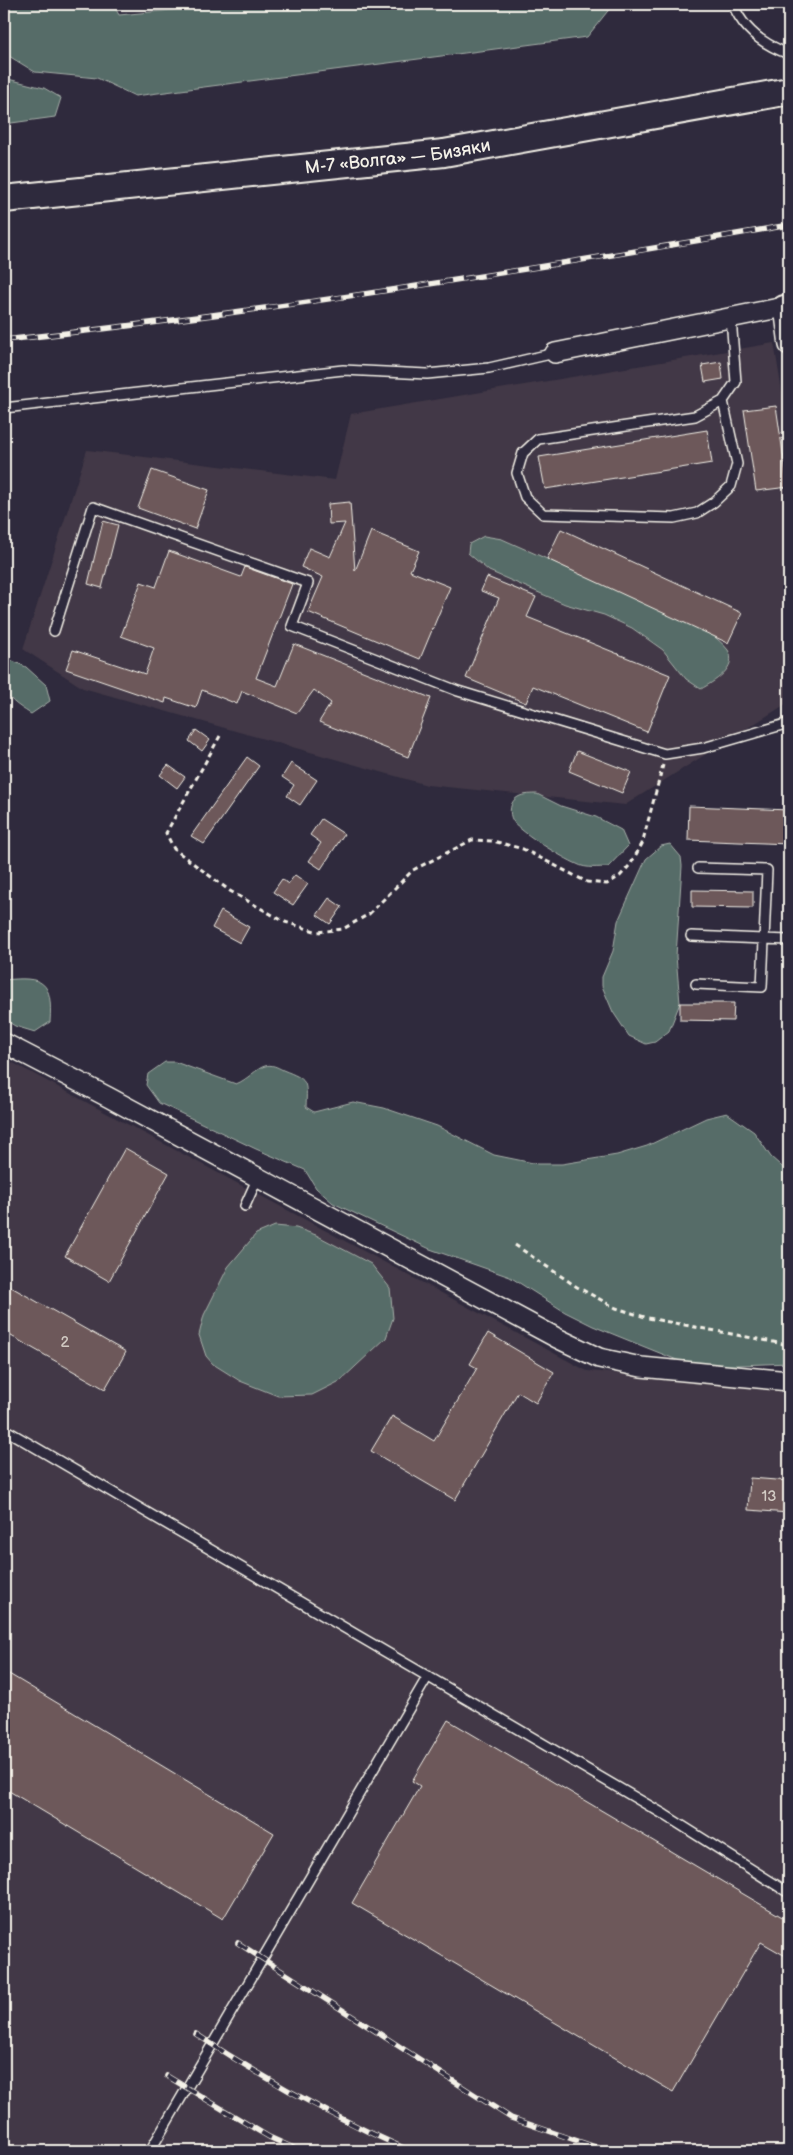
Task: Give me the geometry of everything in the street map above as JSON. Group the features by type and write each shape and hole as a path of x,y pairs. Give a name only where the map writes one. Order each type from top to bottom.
{"main road":[{"name":"М-7 «Волга» — Бизяки","path":"4,199 444,153 789,91"}],"street":[{"path":"555,353 786,307 789,345"},
{"path":"4,1043 557,1338 599,1358 641,1367 789,1381"}],"lane":[{"path":"732,4 753,35 771,47 789,54"},
{"path":"723,401 737,464 731,486 714,502 696,513 674,518 543,514 525,497 517,473 523,453 538,440 695,416 723,401 736,382 731,318"},
{"path":"4,408 343,370 427,374 488,368 555,353"},
{"path":"54,631 93,507 308,583 292,626 458,691 665,754 704,748 789,723"},
{"path":"696,984 762,987 767,870 698,868"},
{"path":"691,936 789,940"},
{"path":"245,1206 258,1177"},
{"path":"4,1429 665,1815 789,1893"},
{"path":"150,2151 428,1676"}],"path":[{"path":"220,736 166,833 174,849 230,892 285,922 318,932 343,929 369,914 413,870 472,840 492,841 523,849 587,882 607,884 620,876 630,865 642,844 665,754"},
{"path":"515,1245 577,1287 616,1308 648,1318 789,1345"}],"shaded area":[{"path":"774,343 789,434 789,702 625,805 427,785 83,688 23,649 87,450 335,480 351,414"},
{"path":"4,1058 587,1371 789,1386 789,2151 4,2151"}],"green space":[{"path":"4,4 113,4 119,15 235,4 610,4 611,7 587,37 135,96 97,78 35,72 4,53"},
{"path":"4,78 44,88 61,98 55,117 4,124"},
{"path":"484,536 502,539 707,630 728,650 730,663 723,674 701,689 686,679 663,650 632,628 604,615 565,604 489,571 468,553 469,544"},
{"path":"4,657 26,667 46,685 50,701 31,714 14,702 9,697 4,685"},
{"path":"537,794 561,806 596,817 621,830 628,846 608,867 584,867 562,856 524,832 511,818 511,808 515,799 522,795"},
{"path":"670,844 681,857 682,866 676,956 680,1003 669,1031 655,1042 646,1044 629,1036 613,1012 602,986 602,977 613,951 618,921 646,859 661,846"},
{"path":"28,979 43,984 50,998 50,1022 35,1032 15,1026 4,1019 4,980"},
{"path":"165,1062 175,1062 236,1084 262,1067 274,1066 302,1079 306,1086 306,1107 314,1112 353,1102 384,1108 437,1126 494,1155 538,1164 562,1164 617,1155 647,1146 706,1118 727,1113 754,1132 771,1157 789,1173 789,1363 714,1366 682,1362 593,1326 565,1312 510,1277 430,1249 333,1203 316,1188 305,1170 159,1103 146,1085 148,1074"},
{"path":"275,1226 296,1228 316,1235 371,1264 390,1288 393,1318 386,1338 340,1381 312,1395 278,1396 240,1381 213,1364 206,1356 199,1335 204,1315 228,1267 256,1234"}],"building":[{"path":"721,362 723,379 705,382 702,365"},
{"path":"776,406 788,487 756,491 744,410"},
{"path":"707,430 712,463 545,489 539,457"},
{"path":"152,470 209,490 195,529 138,508"},
{"path":"350,502 355,571 371,531 419,551 410,571 450,587 420,659 308,612 323,577 301,567 309,548 330,557 345,523 329,524 328,504"},
{"path":"103,521 118,525 102,588 88,584"},
{"path":"561,529 742,613 728,643 547,559"},
{"path":"169,551 241,577 245,567 292,584 256,678 277,686 294,644 431,698 408,757 319,722 331,703 314,690 297,713 242,691 237,704 202,690 196,708 166,698 165,703 66,669 73,650 145,674 154,648 121,636 141,582 156,587"},
{"path":"487,577 536,597 527,617 670,675 647,732 533,686 526,703 466,678 499,598 481,591"},
{"path":"196,730 210,740 202,751 189,741"},
{"path":"577,751 631,772 622,793 569,771"},
{"path":"247,757 259,766 204,844 191,836"},
{"path":"291,763 317,780 300,805 287,796 294,785 282,777"},
{"path":"168,765 185,777 177,788 160,775"},
{"path":"689,806 789,810 789,844 688,840"},
{"path":"321,819 344,834 321,869 309,861 321,843 310,835"},
{"path":"295,875 308,884 293,905 273,892 282,879 288,884"},
{"path":"692,890 753,891 753,908 692,907"},
{"path":"329,898 342,907 330,924 317,915"},
{"path":"221,911 249,927 240,943 212,928"},
{"path":"680,1003 734,1003 733,1021 680,1020"},
{"path":"125,1148 169,1173 109,1281 65,1256"},
{"path":"4,1283 126,1352 105,1389 4,1332"},
{"path":"488,1333 554,1372 536,1403 518,1392 455,1500 371,1451 392,1416 434,1441 477,1368 470,1364"},
{"path":"750,1478 789,1481 789,1513 748,1510"},
{"path":"4,1671 274,1833 223,1919 4,1788"},
{"path":"448,1720 789,1921 789,1958 761,1942 673,2092 352,1903 420,1786 412,1781"}],"railway":[{"path":"4,340 201,317 398,289 789,225"},
{"path":"238,1943 511,2118 607,2151"},
{"path":"196,2034 300,2097 410,2151"},
{"path":"167,2076 269,2137 300,2151"}]}
